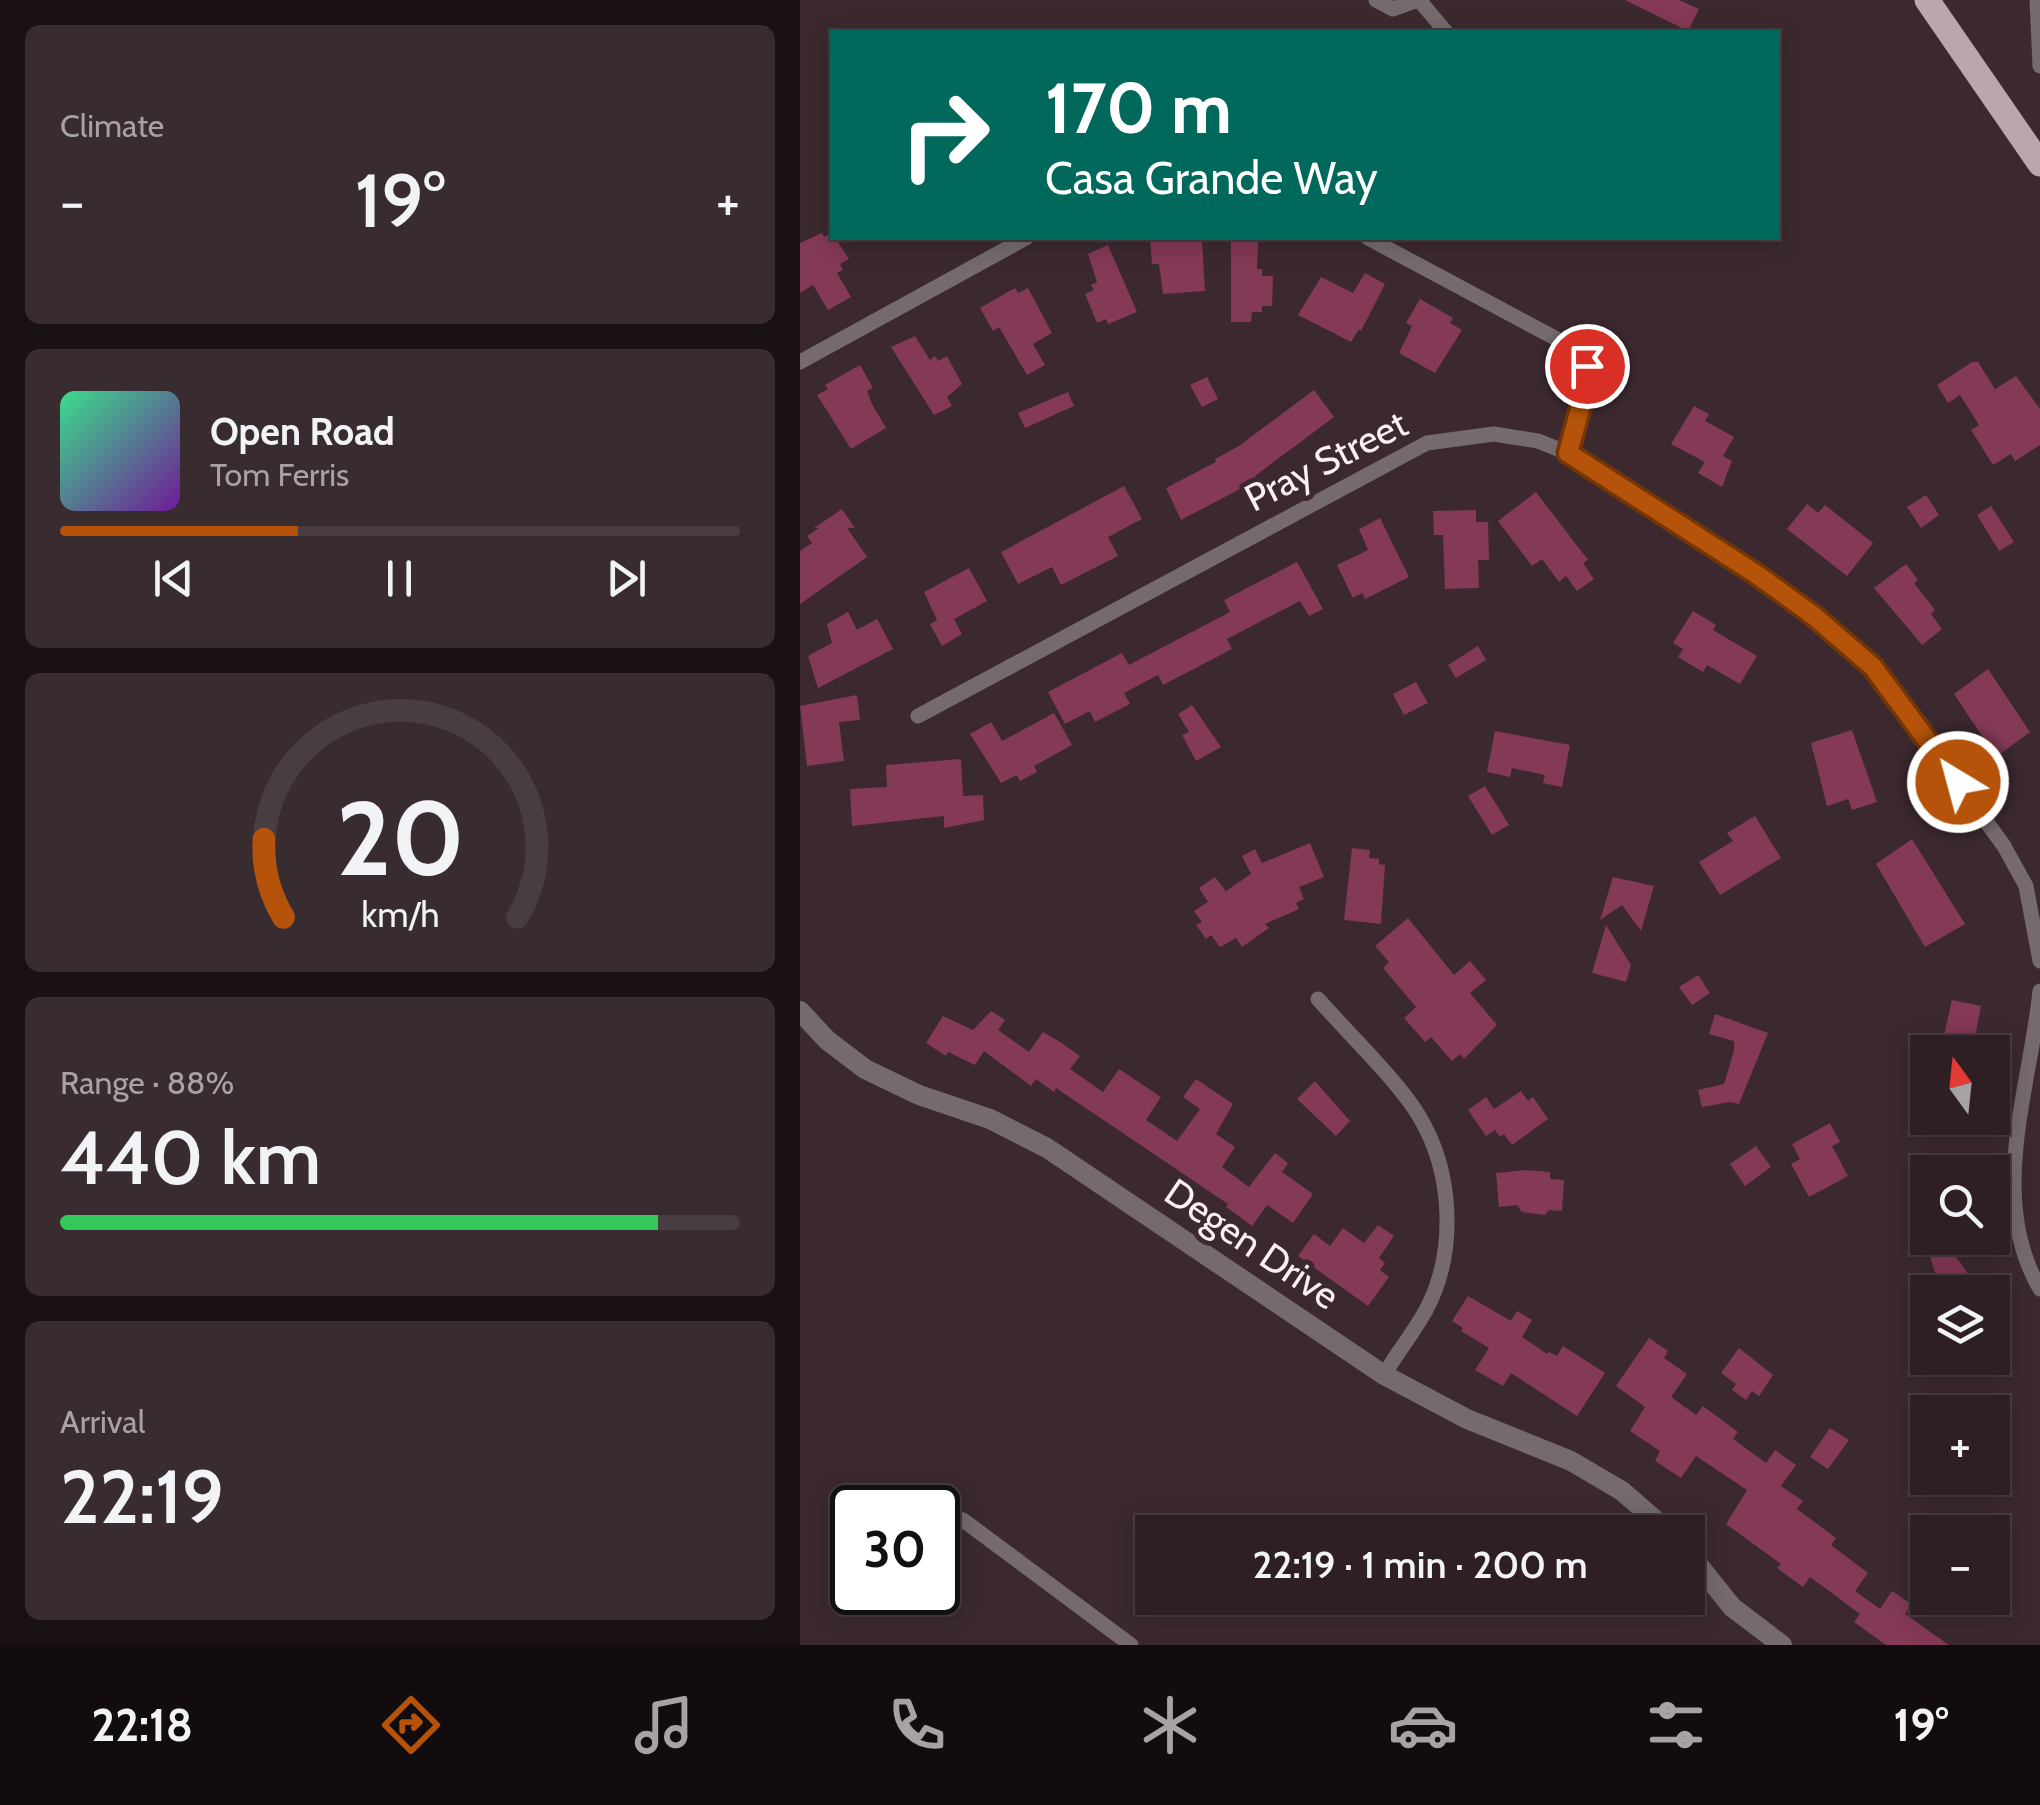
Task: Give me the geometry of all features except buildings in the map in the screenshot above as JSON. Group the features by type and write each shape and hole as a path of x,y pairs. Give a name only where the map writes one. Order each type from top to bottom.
{"main road":[{"path":"1927,0 2040,164"}],"street":[{"path":"1376,0 1394,9 1418,0 1444,30"},
{"path":"2037,0 2040,66"},
{"path":"800,362 1022,240"},
{"path":"1372,240 1570,346 1587,366 1588,380 1568,453"},
{"name":"Pray Street","path":"918,716 1427,443 1494,434 1538,441 1568,453 1756,574 1873,667 2004,846 2026,886 2040,961"},
{"path":"2040,990 2012,1196 2016,1235 2040,1289"},
{"path":"1318,999 1418,1114 1434,1147 1447,1196 1445,1246 1437,1284 1426,1310 1384,1374"},
{"name":"Degen Drive","path":"800,1011 827,1040 865,1069 919,1095 990,1118 1047,1148 1384,1374 1467,1420 1571,1461 1622,1491 1650,1515"},
{"path":"960,1519 1131,1645"},
{"path":"1705,1573 1732,1607 1782,1645"}],"route":[{"path":"1587,366 1588,380 1568,453 1814,616 1873,667 1958,782"}]}
